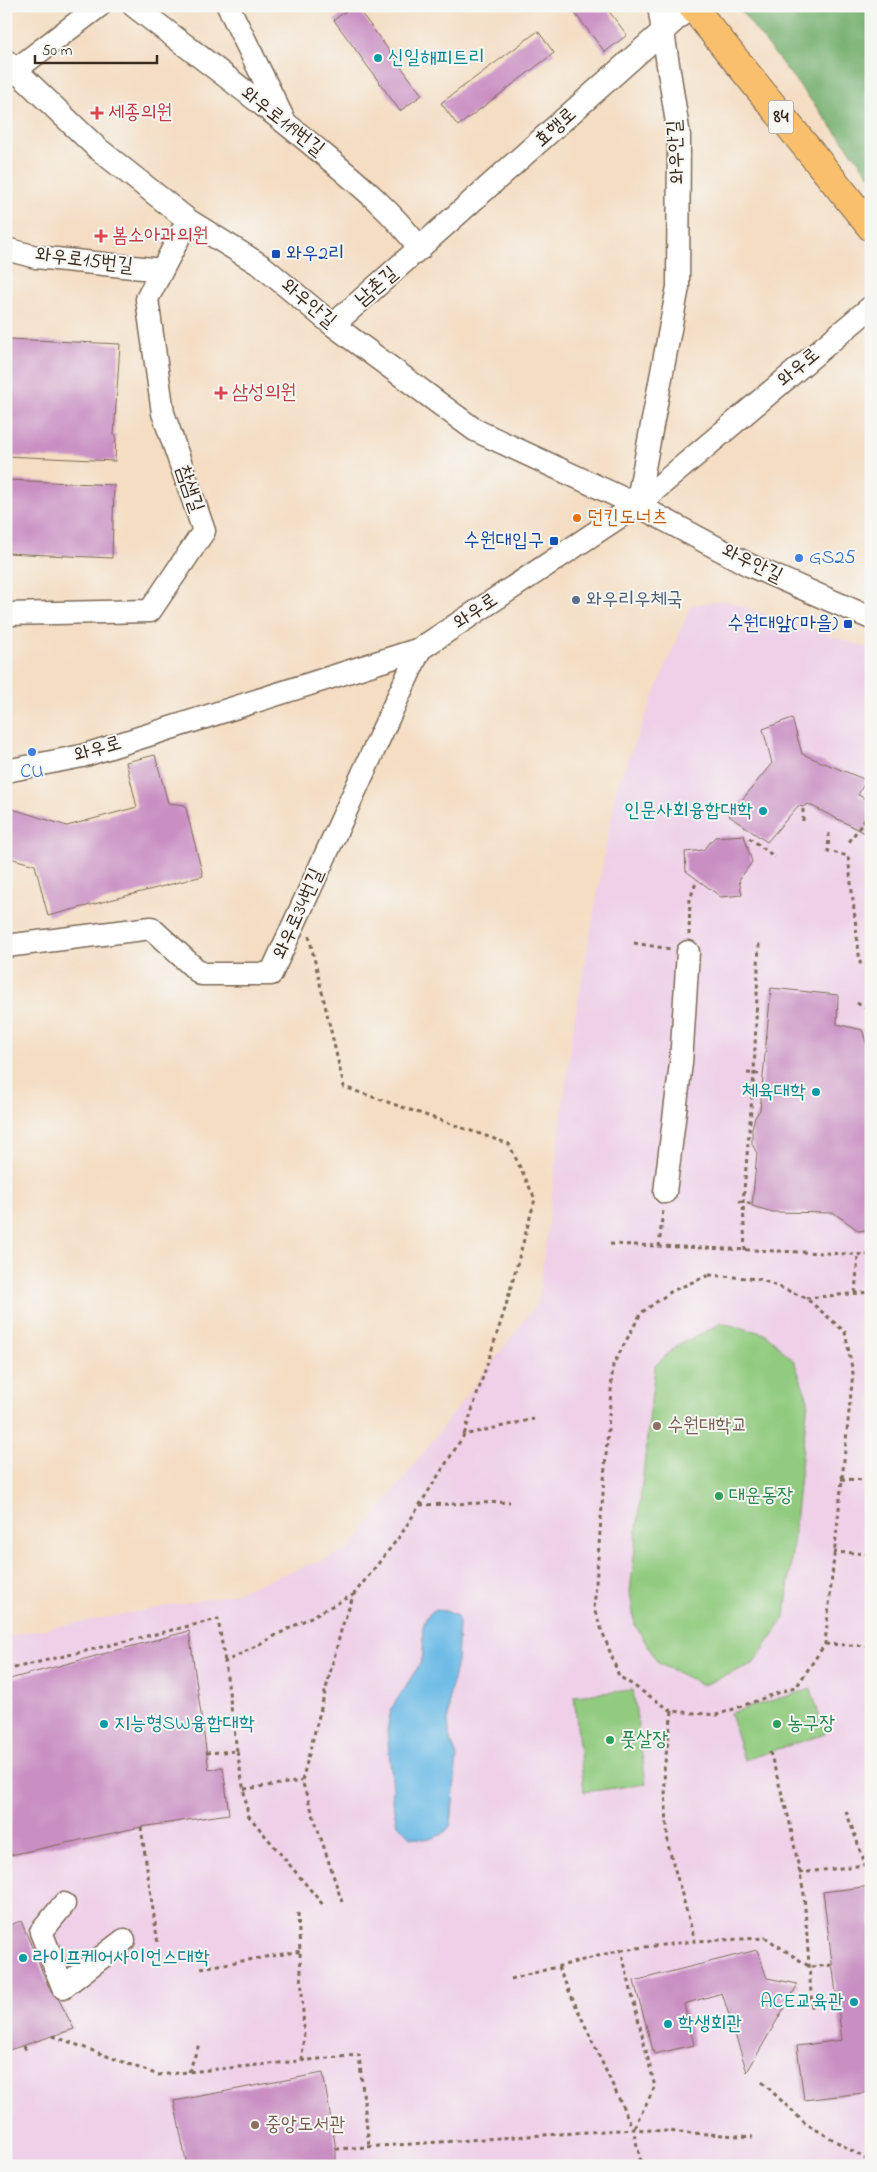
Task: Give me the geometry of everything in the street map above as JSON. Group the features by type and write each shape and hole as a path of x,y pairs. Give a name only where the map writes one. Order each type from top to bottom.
{"main road":[{"name":"효행로","path":"691,6 871,227"}],"street":[{"path":"9,70 99,6"},
{"name":"와우로119번길","path":"134,6 284,121 361,186 404,227 420,249"},
{"path":"228,6 284,121"},
{"name":"와우안길","path":"637,505 678,287 679,136 659,6"},
{"name":"효행로","path":"420,249 691,6"},
{"name":"와우안길","path":"9,70 97,148 188,220 262,266 333,325 475,430 637,505 750,565 871,618"},
{"name":"참샘길","path":"6,614 150,611 204,531 163,413 147,299 188,220"},
{"name":"와우로15번길","path":"6,249 36,257 162,270"},
{"name":"남촌길","path":"333,325 420,249"},
{"name":"와우로","path":"6,771 82,756 420,649 637,505 871,307"},
{"name":"와우로34번길","path":"6,946 151,928 201,974 271,974 420,649"},
{"path":"665,1192 681,1063 688,952"},
{"path":"64,1904 41,1932 63,1988 124,1940"}],"path":[{"path":"803,807 803,821"},
{"path":"849,842 866,818"},
{"path":"828,833 828,851 848,856 860,963 871,965"},
{"path":"749,838 775,857"},
{"path":"634,943 688,952 690,899 697,880"},
{"path":"302,907 344,1087 509,1144 535,1199 505,1309 464,1435 400,1536 354,1594 342,1627 302,1781 342,1902"},
{"path":"745,1251 741,1202 754,1074 759,942"},
{"path":"857,1003 871,1011"},
{"path":"747,1073 764,1074"},
{"path":"659,1247 665,1192"},
{"path":"741,1202 752,1204"},
{"path":"610,1244 858,1256 871,1255"},
{"path":"855,1293 858,1256"},
{"path":"709,1275 759,1279 806,1298 845,1332 847,1341 853,1373 841,1479 825,1644 797,1686 717,1715 672,1711 619,1676 594,1609 613,1365 641,1313 672,1291 709,1275"},
{"path":"806,1298 871,1292"},
{"path":"464,1435 534,1419"},
{"path":"841,1479 871,1480"},
{"path":"420,1505 510,1502"},
{"path":"833,1552 871,1554"},
{"path":"225,1662 354,1594"},
{"path":"6,1670 218,1619 248,1815 324,1906"},
{"path":"825,1644 871,1646"},
{"path":"672,1711 664,1770 668,1845 695,1941"},
{"path":"206,1754 237,1751"},
{"path":"770,1752 789,1819 804,1894 812,2008"},
{"path":"244,1789 302,1781"},
{"path":"846,1811 871,1880"},
{"path":"141,1827 158,1944"},
{"path":"799,1873 865,1865"},
{"path":"298,1913 304,2032 302,2060"},
{"path":"511,1980 621,1950 695,1941 766,1938 810,1967 832,1965"},
{"path":"621,1950 655,2087 633,2129"},
{"path":"201,1968 301,1951"},
{"path":"558,1967 633,2129 642,2166"},
{"path":"53,2036 158,2075 359,2055 369,2147"},
{"path":"189,2072 198,2044"},
{"path":"24,2046 26,2054"},
{"path":"762,2082 805,2123 871,2162"},
{"path":"336,2149 633,2129 753,2137"}],"shaded area":[{"name":"수원대학교","path":"723,600 871,649 871,2166 6,2166 6,1636 228,1595 349,1550 538,1302 572,1034 617,786 691,605"}],"green space":[{"path":"737,6 871,6 871,177"},
{"name":"대운동장","path":"722,1323 766,1334 794,1361 808,1400 785,1618 753,1664 703,1685 658,1663 635,1625 630,1593 655,1366 675,1347"},
{"name":"농구장","path":"811,1689 825,1734 744,1760 730,1713"},
{"name":"풋살장","path":"633,1690 646,1784 584,1792 574,1696"}],"water":[{"path":"434,1610 446,1611 457,1616 459,1623 457,1662 450,1692 448,1722 450,1740 457,1756 451,1825 443,1834 423,1839 410,1837 397,1823 392,1801 393,1789 387,1731 391,1709 421,1662 423,1655 423,1628 428,1615"}],"building":[{"name":"신일해피트리","path":"353,6 356,6 422,95 400,111 334,20"},
{"path":"569,6 605,6 627,35 605,52"},
{"path":"538,31 554,53 458,126 441,103"},
{"path":"9,339 120,344 114,435 116,435 115,461 6,456"},
{"path":"6,480 114,485 112,558 6,553"},
{"name":"인문사회융합대학","path":"792,718 802,754 866,780 858,795 871,801 871,836 808,804 803,807 798,806 767,842 729,816 772,763 763,729"},
{"path":"155,755 168,803 185,805 203,876 48,916 35,865 6,857 6,807 67,826 137,807 126,762"},
{"path":"744,835 752,862 739,880 742,895 721,897 686,871 685,852 703,850 715,837"},
{"name":"체육대학","path":"771,988 838,995 837,1024 862,1030 868,1048 871,1047 871,1229 859,1231 834,1213 773,1212 752,1206 757,1153 752,1144 752,1128 755,1117 760,1110"},
{"name":"지능형SW융합대학","path":"189,1631 209,1770 223,1767 229,1814 141,1827 6,1856 6,1680"},
{"name":"ACE교육관","path":"871,1886 871,2092 804,2100 797,2046 842,2040 823,1892"},
{"name":"라이프케어사이언스대학","path":"21,1921 51,1992 59,2000 74,2029 6,2051 6,1926"},
{"name":"학생회관","path":"757,1950 767,1978 798,1984 747,2072 722,1993 684,2004 694,2045 654,2054 634,1981"},
{"name":"중앙도서관","path":"323,2073 336,2149 336,2166 187,2166 174,2101"}],"place":[{"name":"신일해피트리","path":"378,58"},
{"name":"세종의원","path":"97,113"},
{"name":"봄소아과의원","path":"101,236"},
{"name":"와우2리","path":"276,254"},
{"name":"삼성의원","path":"221,393"},
{"name":"던킨도너츠","path":"577,518"},
{"name":"수원대입구","path":"554,541"},
{"name":"GS25","path":"799,558"},
{"name":"와우리우체국","path":"576,600"},
{"name":"수원대앞(마을)","path":"848,624"},
{"name":"CU","path":"32,752"},
{"name":"인문사회융합대학","path":"763,811"},
{"name":"체육대학","path":"816,1092"},
{"name":"수원대학교","path":"657,1426"},
{"name":"대운동장","path":"719,1496"},
{"name":"지능형SW융합대학","path":"104,1724"},
{"name":"농구장","path":"777,1724"},
{"name":"풋살장","path":"610,1740"},
{"name":"라이프케어사이언스대학","path":"23,1958"},
{"name":"ACE교육관","path":"854,2002"},
{"name":"학생회관","path":"668,2024"},
{"name":"중앙도서관","path":"255,2125"}]}
